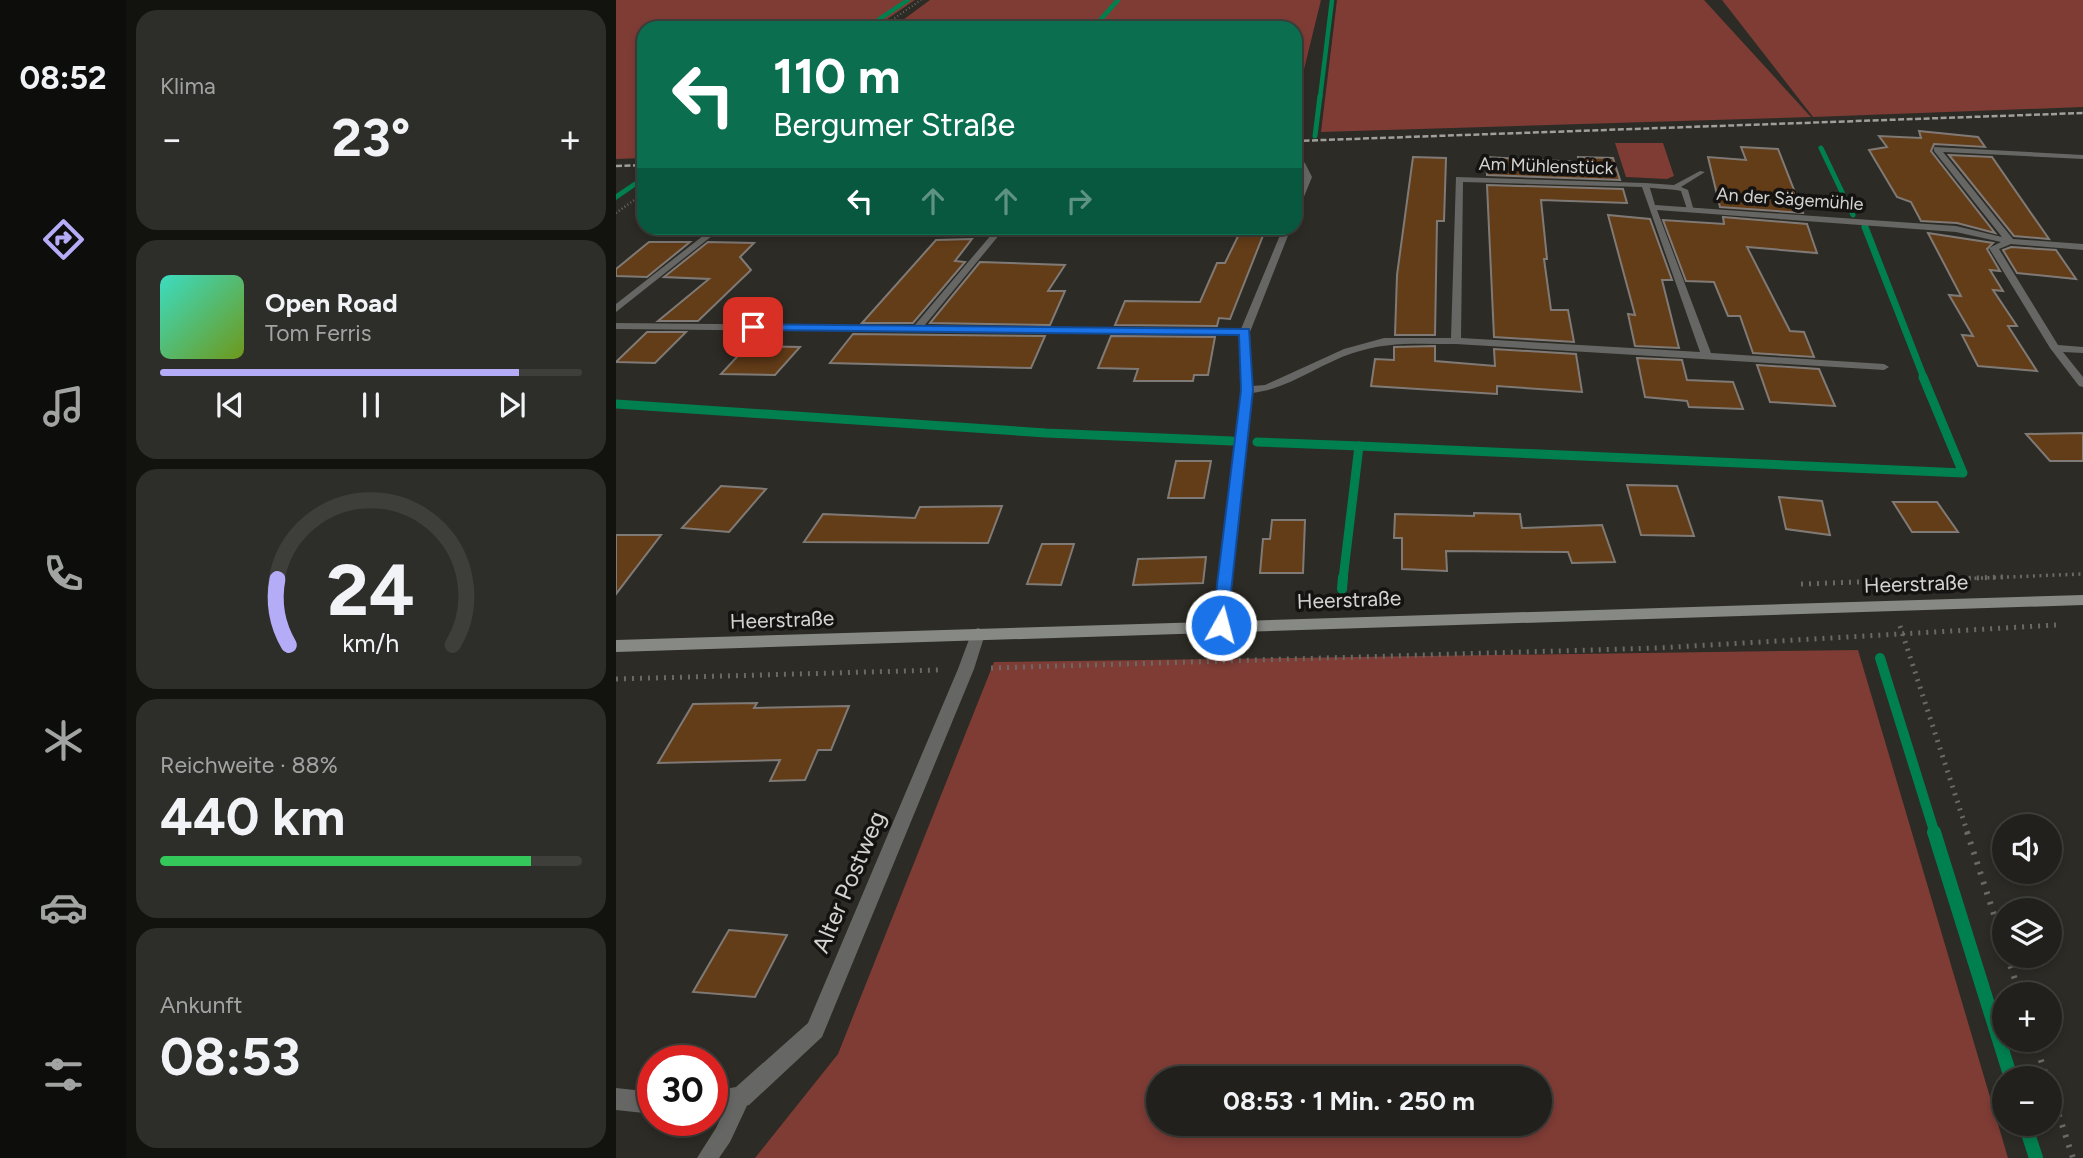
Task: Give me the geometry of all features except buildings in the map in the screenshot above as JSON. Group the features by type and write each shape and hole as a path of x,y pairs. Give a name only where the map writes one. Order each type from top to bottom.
{"street":[{"path":"2083,157 1937,149 2010,241 1994,247 2055,348 2083,384"},
{"path":"1302,165 1308,177 1302,192"},
{"name":"Am Mühlenstück","path":"1456,341 1459,179 1645,185"},
{"path":"1645,185 1707,355"},
{"name":"An der Sägemühle","path":"1652,207 1956,229 2010,241 2083,247"},
{"path":"616,309 709,235"},
{"path":"918,327 995,235"},
{"path":"1221,625 1247,390 1244,332 1284,235"},
{"path":"616,326 1244,332"},
{"path":"1247,390 1267,388 1348,351 1388,340 1456,341 1884,367"},
{"path":"2055,348 2083,350"},
{"name":"Heerstraße","path":"616,646 2083,600"},
{"name":"Alter Postweg","path":"741,1097 815,1030 966,669 978,634"},
{"path":"728,1099 741,1097"},
{"path":"616,1098 637,1101"}],"lane":[{"path":"1676,187 1702,172"},
{"path":"1645,185 1684,190 1691,209"},
{"path":"707,1158 723,1135 741,1097"}],"path":[{"path":"890,21 920,0"},
{"path":"616,213 637,198"},
{"path":"1893,606 1992,908"},
{"path":"616,679 1543,652 1904,637 2069,624"},
{"path":"2062,1125 2073,1158"}],"shaded area":[{"path":"616,0 915,0 884,21 637,21 637,158 616,159"},
{"path":"930,0 1321,0 1302,77 1302,21 902,21"},
{"path":"1337,0 1704,0 1811,117 1321,132"},
{"path":"1722,0 2083,0 2083,107 1813,117"},
{"path":"1615,143 1663,143 1674,176 1667,179 1626,177"},
{"path":"1858,650 1992,1104 1992,1136 2002,1136 2008,1158 755,1158 838,1054 994,662"}],"waterway":[{"path":"876,21 908,0"},
{"path":"1099,21 1118,0"},
{"path":"1320,98 1332,0"},
{"path":"1315,136 1320,96"},
{"path":"1821,148 1853,215"},
{"path":"616,197 637,183"},
{"path":"1865,227 1924,378"},
{"path":"1359,446 1963,473 1923,377"},
{"path":"616,404 1046,433 1232,441"},
{"path":"1257,442 1359,446"},
{"path":"1343,579 1359,446"},
{"path":"1342,589 1343,577"},
{"path":"1880,658 1935,834"},
{"path":"1934,832 2007,1066"},
{"path":"2029,1136 2036,1158"}],"railway":[{"path":"1302,141 2083,113"},
{"path":"616,166 637,165"}],"route":[{"path":"753,327 1244,332 1247,390 1221,625"}]}
